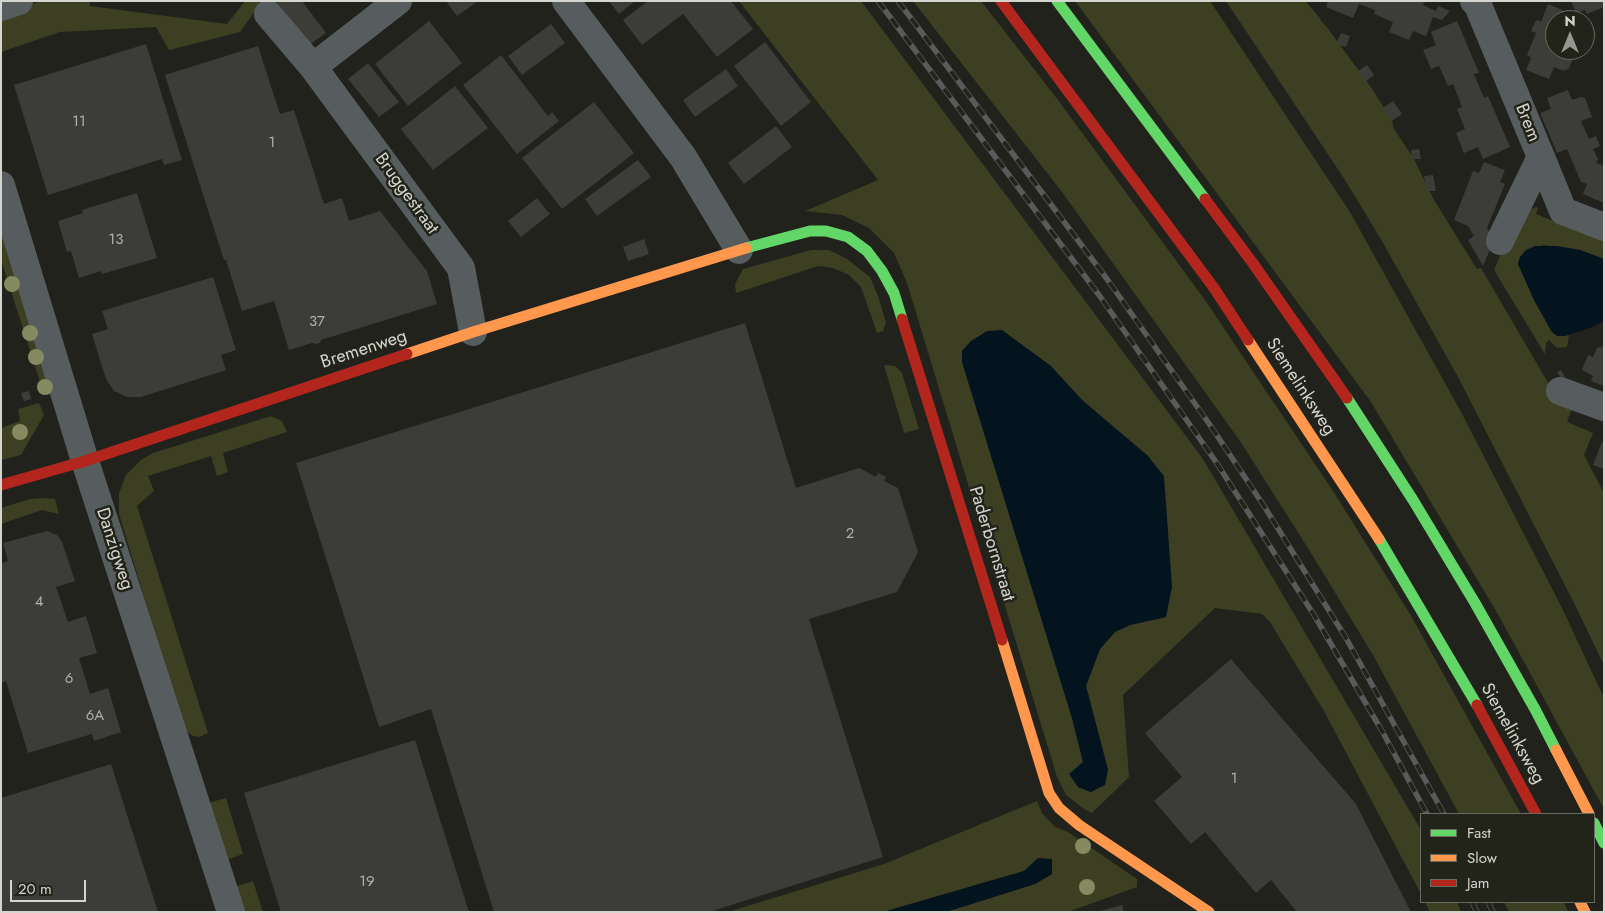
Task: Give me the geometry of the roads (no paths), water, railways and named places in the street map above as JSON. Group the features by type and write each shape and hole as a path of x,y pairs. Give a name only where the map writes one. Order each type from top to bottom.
{"main road":[{"name":"Siemelinksweg","path":"1001,1 1214,288 1362,511 1483,714 1535,813"},
{"name":"Siemelinksweg","path":"1057,1 1252,262 1338,385 1413,500 1475,603 1536,711 1588,813"},
{"name":"Paderbornstraat","path":"739,250 810,231 826,231 848,237 867,251 882,271 894,293 1049,793 1059,808 1080,825 1209,912"},
{"name":"Bremenweg","path":"1,485 85,461 473,332 739,250"},
{"path":"1595,825 1604,843"}],"street":[{"path":"1,7 19,1"},
{"path":"313,67 398,1"},
{"path":"566,1 683,156 739,250"},
{"name":"Brem","path":"1477,2 1541,156 1500,241"},
{"name":"Bruggestraat","path":"268,14 313,67 461,268 473,332"},
{"path":"1541,156 1564,211 1604,227"},
{"name":"Danzigweg","path":"1,185 85,461 231,912"},
{"path":"1560,391 1604,407"}],"water":[{"path":"1535,246 1557,246 1580,250 1604,259 1604,321 1590,328 1565,336 1557,336 1552,332 1534,300 1518,264 1520,257 1526,250"},
{"path":"1002,330 1051,366 1082,400 1148,456 1164,476 1172,587 1166,617 1130,625 1115,632 1100,649 1086,686 1108,770 1105,785 1091,792 1078,787 1069,774 1083,762 1072,718 962,362 962,351 971,341 987,331"},
{"path":"1038,858 1052,859 1052,874 1035,884 946,912 883,912 1024,871"}],"railway":[{"path":"878,1 1099,295 1216,462 1314,615 1382,731 1426,813"},
{"path":"898,1 1107,279 1210,425 1264,506 1346,638 1443,813"},
{"path":"1472,903 1477,912"},
{"path":"1488,903 1493,912"}]}
